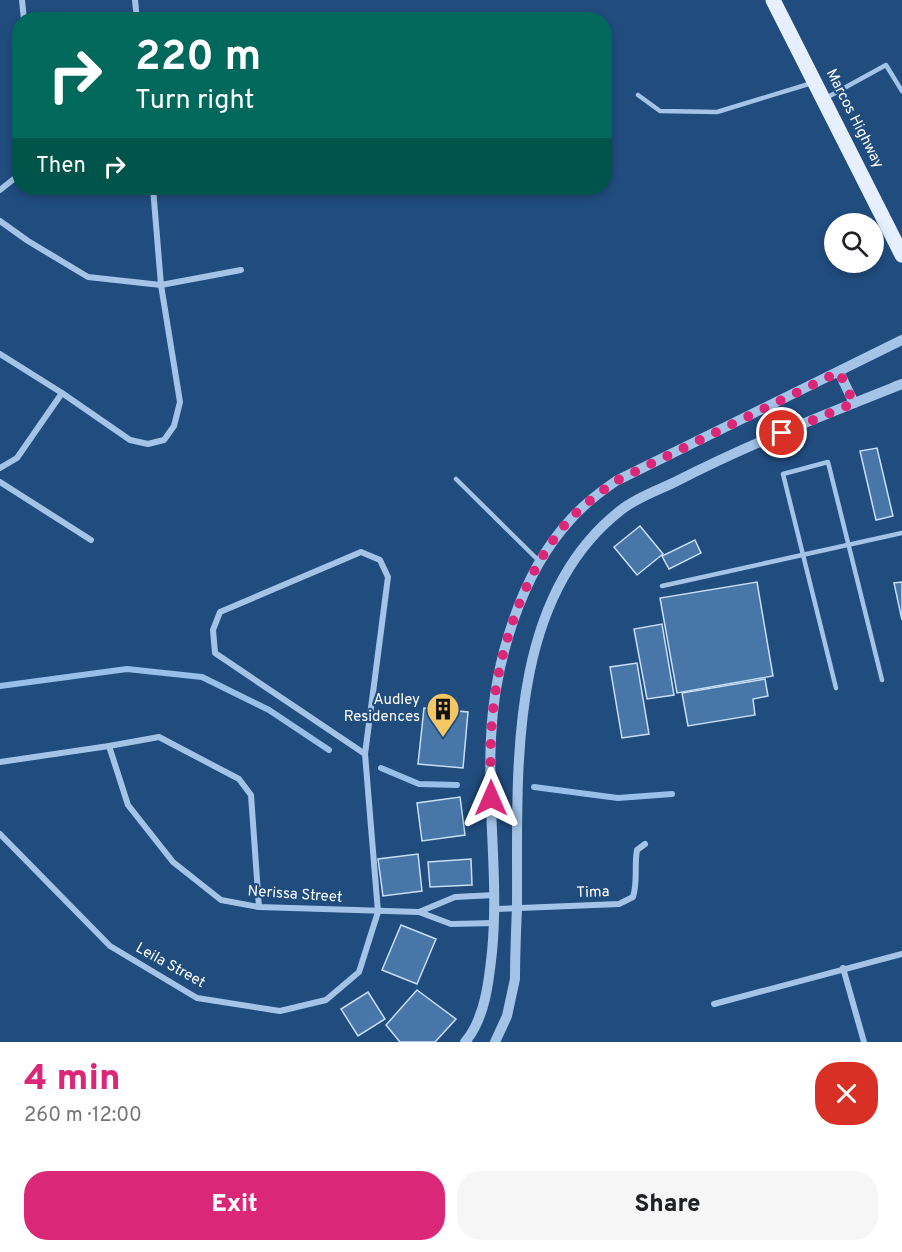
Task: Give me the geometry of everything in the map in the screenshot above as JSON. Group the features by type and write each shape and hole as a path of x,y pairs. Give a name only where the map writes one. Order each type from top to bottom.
{"main road":[{"name":"Marcos Highway","path":"773,0 902,255"}],"street":[{"path":"0,190 12,180"},
{"path":"0,354 130,440 148,444 164,440 174,426 180,402 161,285 154,195"},
{"path":"0,221 87,277 161,285 241,270"},
{"path":"465,1042 482,1008 489,978 495,923 491,737 500,669 516,613 540,562 570,519 616,481 902,340"},
{"path":"839,372 854,403"},
{"path":"495,1042 507,1016 514,979 519,743 529,676 544,619 559,583 574,558 592,535 622,508 701,469 902,384"},
{"path":"0,468 17,458 62,393"},
{"path":"0,482 91,540"},
{"name":"Leila Street","path":"0,834 110,946 197,998 280,1011 326,1000 359,972 378,912 365,754 388,577 380,560 361,552 220,612 213,630 215,653 365,754"},
{"path":"0,762 159,737 239,780 251,795 259,907"},
{"name":"Nerissa Street","path":"109,746 128,805 173,862 221,900 259,907 419,912"},
{"name":"Tima","path":"495,909 619,904 633,897 637,884 634,865 637,850 645,844"},
{"path":"419,912 455,897 495,896"},
{"path":"419,912 451,924 495,923"},
{"path":"714,1004 902,954"},
{"path":"843,968 864,1042"}],"lane":[{"path":"824,99 886,64 902,91"},
{"path":"638,95 660,111 717,112 815,82"},
{"path":"836,688 783,474 828,462 882,680"},
{"path":"456,478 540,562"},
{"path":"662,586 902,533"}],"building":[{"path":"877,448 893,516 876,520 860,451"},
{"path":"640,526 663,554 637,575 614,547"},
{"path":"695,540 701,553 669,569 662,556"},
{"path":"757,582 773,676 677,693 660,598"},
{"path":"902,582 902,620 894,583"},
{"path":"662,624 674,695 647,699 634,629"},
{"path":"637,663 649,734 622,738 610,667"},
{"path":"765,679 768,696 753,699 755,715 688,726 682,693"},
{"name":"Audley Residences","path":"424,708 468,712 463,768 418,764"},
{"path":"460,797 465,835 422,841 417,803"},
{"path":"418,854 422,891 383,896 378,859"},
{"path":"471,859 472,885 430,887 428,862"},
{"path":"401,925 436,939 417,984 382,970"},
{"path":"417,990 456,1019 435,1042 400,1042 386,1025"},
{"path":"368,992 385,1019 358,1036 341,1009"}],"waterway":[{"path":"0,686 127,669 202,677 269,710 329,750"},
{"path":"381,768 419,784 457,785"},
{"path":"534,787 618,798 672,794"}],"place":[{"name":"Audley Residences","path":"443,738"}],"route":[{"path":"491,798 491,737 500,669 516,613 534,572 570,519 616,481 839,372 854,403 782,433"}]}
